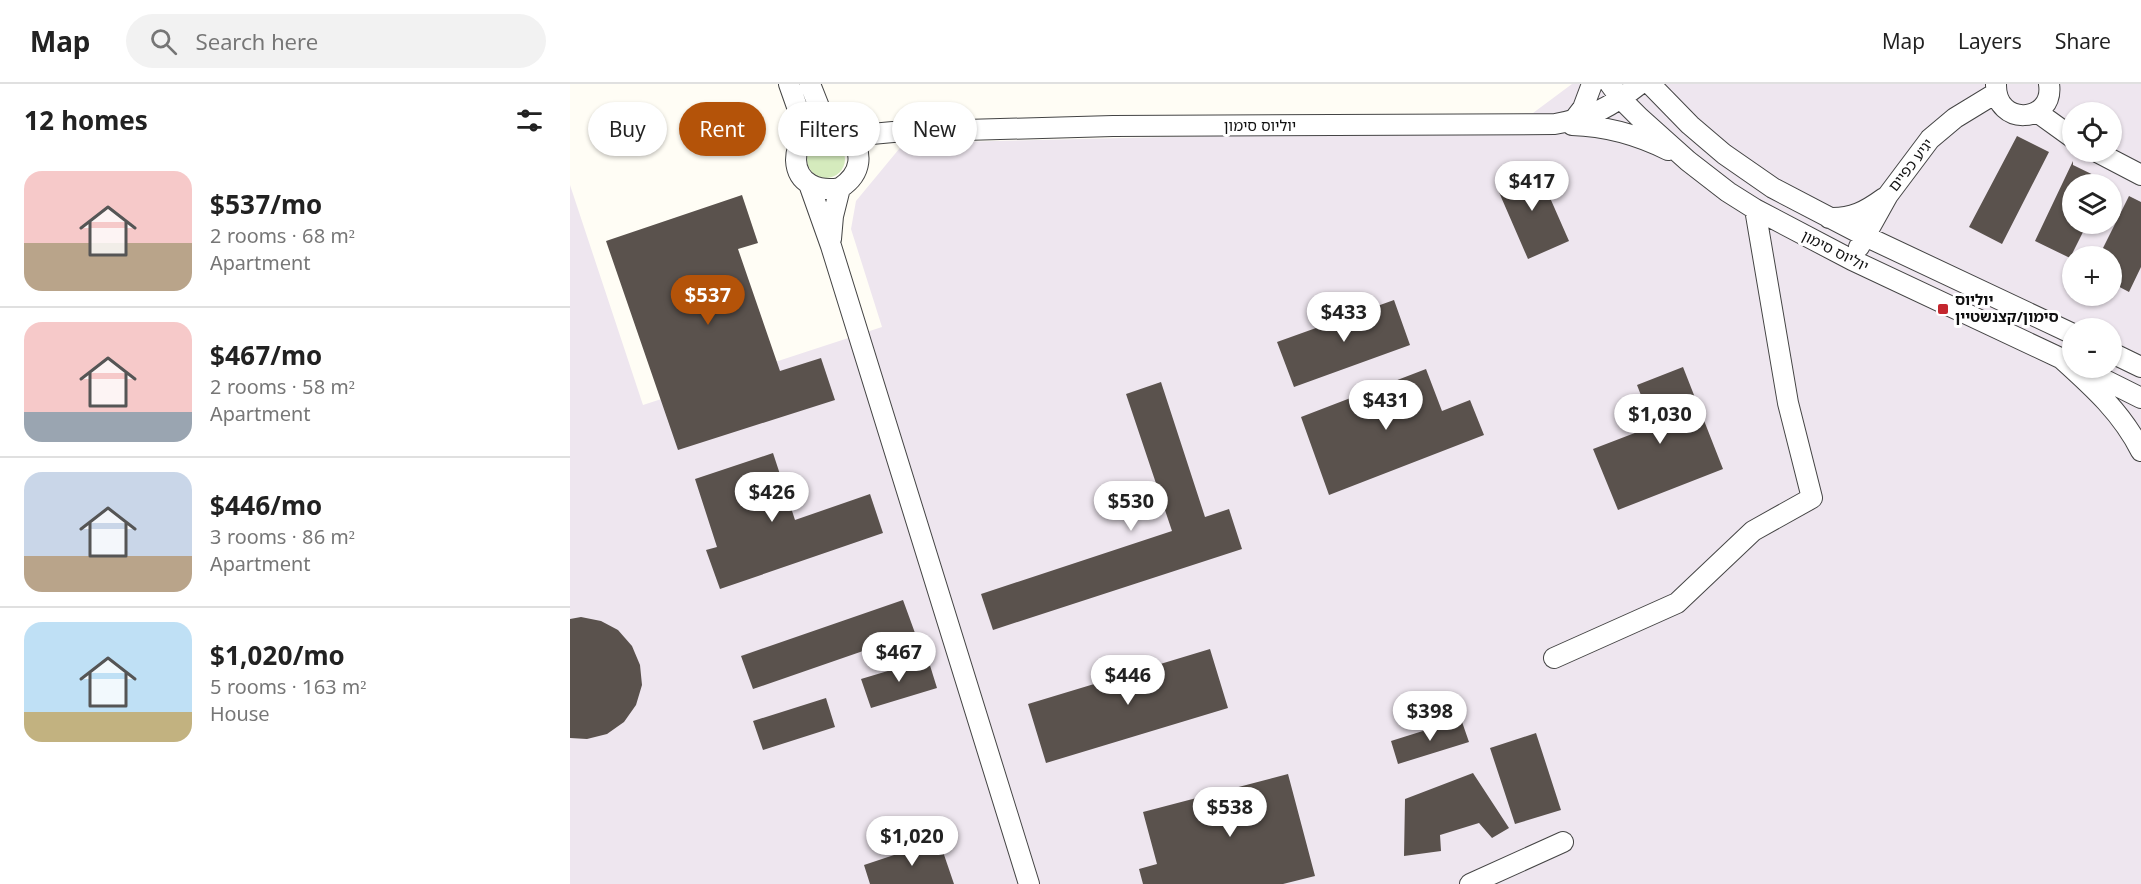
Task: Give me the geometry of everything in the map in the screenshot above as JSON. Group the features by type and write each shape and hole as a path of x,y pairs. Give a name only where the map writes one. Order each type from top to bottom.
{"street":[{"path":"789,84 795,102"},
{"path":"810,84 817,102"},
{"path":"1564,123 1583,108 1592,84"},
{"name":"יוליוס סימון","path":"977,130 1113,126 1564,123 1594,114 1616,91 1640,84"},
{"name":"יוליוס סימון","path":"1650,84 1690,125 1724,154 1773,188 1865,236 2062,329"},
{"path":"1996,89 2004,109 2012,114 2029,115 2037,112 2044,105 2048,97 2049,84"},
{"name":"יגיע כפיים","path":"1852,260 1888,195 1929,139 1996,89"},
{"name":"יוליוס סימון","path":"1616,91 1688,161 1728,192 1755,209 1852,260 2062,358"},
{"path":"2037,112 2062,130"},
{"path":"1564,123 1616,130 1641,138 1688,161"},
{"path":"809,184 822,190 840,188 849,182 859,163 876,142 892,133"},
{"path":"796,156 799,172 809,184 831,246 1029,884"},
{"path":"859,156 859,163"},
{"path":"2116,162 2141,175"},
{"path":"831,246 833,216 840,188"},
{"path":"1829,218 1843,219 1859,214 1888,195"},
{"path":"1554,658 1677,603 1753,531 1812,498 1788,403 1755,209"},
{"path":"2122,358 2141,367"},
{"name":"יוליוס סימון","path":"2084,378 2124,422 2141,451"},
{"path":"2101,378 2141,398"},
{"path":"1470,884 1563,842"}],"shaded area":[{"path":"1572,84 2141,84 2141,884 570,884 570,185 643,405 882,327 851,229 856,201 893,156 977,156 977,141 1299,134 1410,120 1533,113"}],"green space":[{"path":"807,156 845,156 844,166 833,177 819,177 808,166"}],"building":[{"path":"2017,136 2049,152 2002,244 1969,227"},
{"path":"2073,162 2073,165 2091,174 2067,174"},
{"path":"1536,166 1569,241 1528,259 1495,183"},
{"path":"2062,184 2062,234 2082,234 2076,246 2062,246 2062,254 2035,241"},
{"path":"742,195 758,243 738,249 780,371 821,358 835,400 678,450 606,241"},
{"path":"2129,196 2141,202 2141,267 2129,292 2122,288 2122,246 2104,246 2110,234 2122,234 2122,210"},
{"path":"1394,300 1410,345 1294,387 1277,342"},
{"path":"1683,367 1723,469 1618,510 1593,449 1653,426 1637,385"},
{"path":"1426,369 1442,411 1470,400 1484,435 1329,495 1301,417"},
{"path":"1161,382 1205,517 1229,509 1242,549 993,630 981,594 1172,531 1126,394"},
{"path":"773,453 795,520 870,494 883,533 720,589 706,550 717,547 695,479"},
{"path":"903,600 915,633 753,689 741,656"},
{"path":"581,617 601,621 618,630 632,646 640,665 642,685 636,705 624,722 607,734 587,739 570,738 570,619"},
{"path":"1210,649 1228,708 1046,763 1028,704"},
{"path":"928,659 937,688 871,708 861,679"},
{"path":"826,698 835,727 763,750 753,721"},
{"path":"1461,719 1469,742 1398,764 1391,741"},
{"path":"1536,733 1561,810 1515,824 1490,748"},
{"path":"1473,773 1509,828 1492,838 1479,823 1440,835 1441,851 1404,856 1405,799"},
{"path":"1288,774 1315,876 1283,884 1143,884 1139,869 1157,864 1143,812"},
{"path":"939,840 954,884 870,884 864,865"}],"place":[{"name":"יוליוס סימון/קצנשטיין","path":"1943,309"}]}
